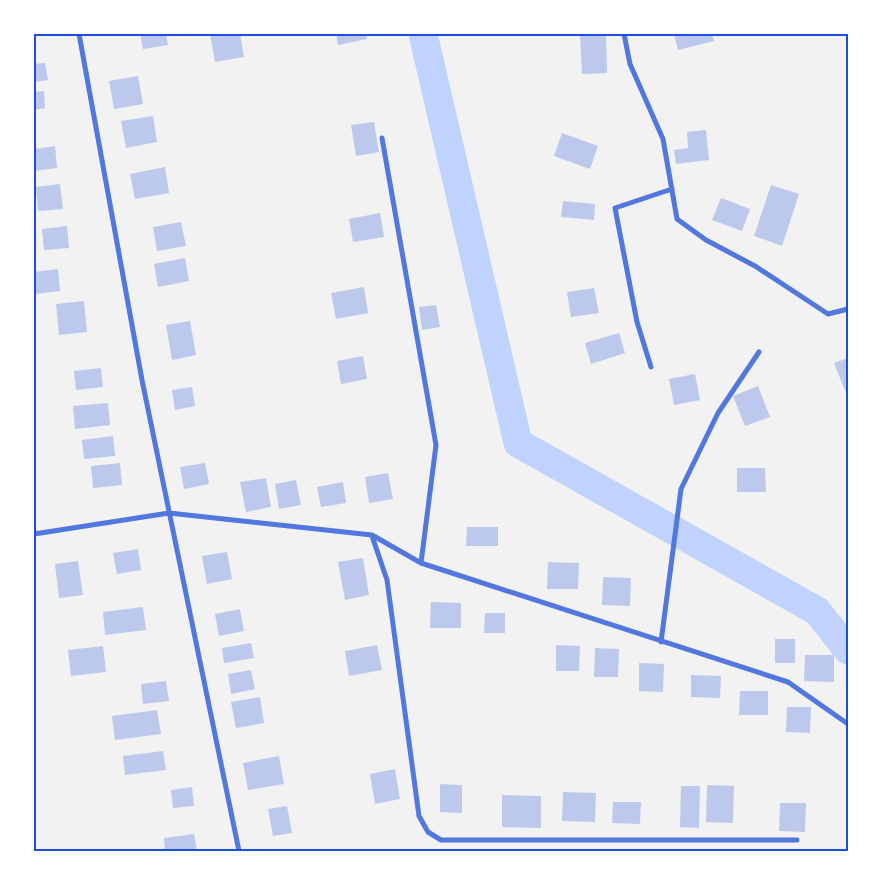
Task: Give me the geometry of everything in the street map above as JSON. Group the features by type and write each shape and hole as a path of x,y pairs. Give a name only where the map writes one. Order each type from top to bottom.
{"street":[{"path":"79,34 142,380 239,851"},
{"path":"624,34 630,64 663,139 676,219 706,240 755,266 828,314 848,308"},
{"path":"382,138 436,445 422,563"},
{"path":"651,367 637,322 615,208 672,189"},
{"path":"661,642 681,489 718,413 759,352"},
{"path":"34,534 170,513 372,535 422,563 788,682 848,724"},
{"path":"372,535 387,580 419,816 428,832 441,840 797,840"}],"building":[{"path":"140,34 166,34 168,45 143,49"},
{"path":"210,34 240,34 244,57 215,62"},
{"path":"336,34 366,34 367,39 338,45"},
{"path":"580,34 606,34 607,73 582,74"},
{"path":"674,34 712,34 714,41 678,50"},
{"path":"45,63 48,80 34,82 34,64"},
{"path":"138,76 143,104 114,109 109,81"},
{"path":"44,91 45,108 34,110 34,92"},
{"path":"153,116 157,142 126,148 121,121"},
{"path":"374,122 379,152 356,156 351,125"},
{"path":"706,130 709,160 676,164 674,150 688,148 687,132"},
{"path":"562,133 598,146 590,169 554,156"},
{"path":"55,146 57,168 34,171 34,149"},
{"path":"165,167 169,193 135,199 130,174"},
{"path":"60,184 63,209 38,211 36,187"},
{"path":"771,185 799,194 782,246 754,236"},
{"path":"721,198 750,209 742,231 712,220"},
{"path":"563,201 595,204 594,220 561,217"},
{"path":"380,213 384,237 353,242 349,219"},
{"path":"181,222 186,246 157,251 153,227"},
{"path":"67,226 69,248 44,250 42,229"},
{"path":"185,258 189,281 158,287 154,264"},
{"path":"58,269 60,291 34,294 34,272"},
{"path":"364,287 368,313 336,319 331,293"},
{"path":"594,288 599,313 571,317 567,292"},
{"path":"84,301 87,332 59,335 56,304"},
{"path":"436,305 440,327 422,330 419,307"},
{"path":"190,321 196,355 172,360 166,325"},
{"path":"619,333 625,353 591,364 585,343"},
{"path":"363,356 367,379 341,384 337,361"},
{"path":"848,358 848,398 834,363"},
{"path":"101,368 103,387 76,390 74,371"},
{"path":"695,374 700,400 674,405 669,379"},
{"path":"758,386 770,417 745,426 733,396"},
{"path":"192,387 195,406 175,410 172,390"},
{"path":"108,403 110,425 75,429 73,406"},
{"path":"113,436 115,456 84,459 82,440"},
{"path":"120,463 122,485 93,488 91,466"},
{"path":"205,463 209,484 184,489 180,467"},
{"path":"737,468 765,468 766,492 737,492"},
{"path":"388,473 393,499 369,503 365,477"},
{"path":"266,478 271,507 246,512 240,482"},
{"path":"296,480 301,505 279,509 275,484"},
{"path":"343,482 346,503 321,507 317,487"},
{"path":"467,527 498,527 498,546 466,546"},
{"path":"138,549 141,570 117,574 113,553"},
{"path":"227,552 232,579 207,584 202,556"},
{"path":"363,558 369,595 345,600 338,562"},
{"path":"78,561 83,595 59,598 55,564"},
{"path":"548,562 579,563 578,589 547,589"},
{"path":"603,577 631,578 630,606 602,605"},
{"path":"431,602 461,603 461,628 430,628"},
{"path":"143,607 146,630 105,635 103,612"},
{"path":"240,609 244,631 219,636 215,614"},
{"path":"485,613 505,613 505,633 484,633"},
{"path":"775,639 795,639 795,663 775,663"},
{"path":"251,643 254,658 224,663 222,648"},
{"path":"377,645 382,670 349,676 345,651"},
{"path":"556,645 580,646 579,671 556,671"},
{"path":"103,646 106,672 71,676 68,650"},
{"path":"595,648 619,649 618,677 594,677"},
{"path":"805,655 834,655 834,682 804,681"},
{"path":"639,663 664,664 663,692 639,691"},
{"path":"251,670 255,689 231,694 228,674"},
{"path":"691,675 721,676 720,698 691,697"},
{"path":"166,681 169,701 143,704 141,684"},
{"path":"740,691 768,691 768,715 739,715"},
{"path":"260,697 264,723 236,728 231,702"},
{"path":"787,707 811,707 810,733 786,732"},
{"path":"157,710 161,734 115,740 112,716"},
{"path":"163,751 166,770 125,775 123,756"},
{"path":"279,756 284,784 248,790 243,763"},
{"path":"395,769 400,799 375,804 370,774"},
{"path":"440,784 462,785 462,813 440,812"},
{"path":"707,785 734,786 733,823 706,822"},
{"path":"681,786 700,786 699,828 680,827"},
{"path":"192,787 194,806 173,808 171,790"},
{"path":"563,792 596,793 595,822 562,821"},
{"path":"502,795 541,796 541,828 502,827"},
{"path":"613,802 641,802 640,824 612,823"},
{"path":"780,803 806,803 805,832 779,831"},
{"path":"287,806 292,833 273,836 268,809"},
{"path":"194,834 197,851 165,851 164,838"}],"waterway":[{"path":"423,34 518,443 817,611 848,650"}]}
